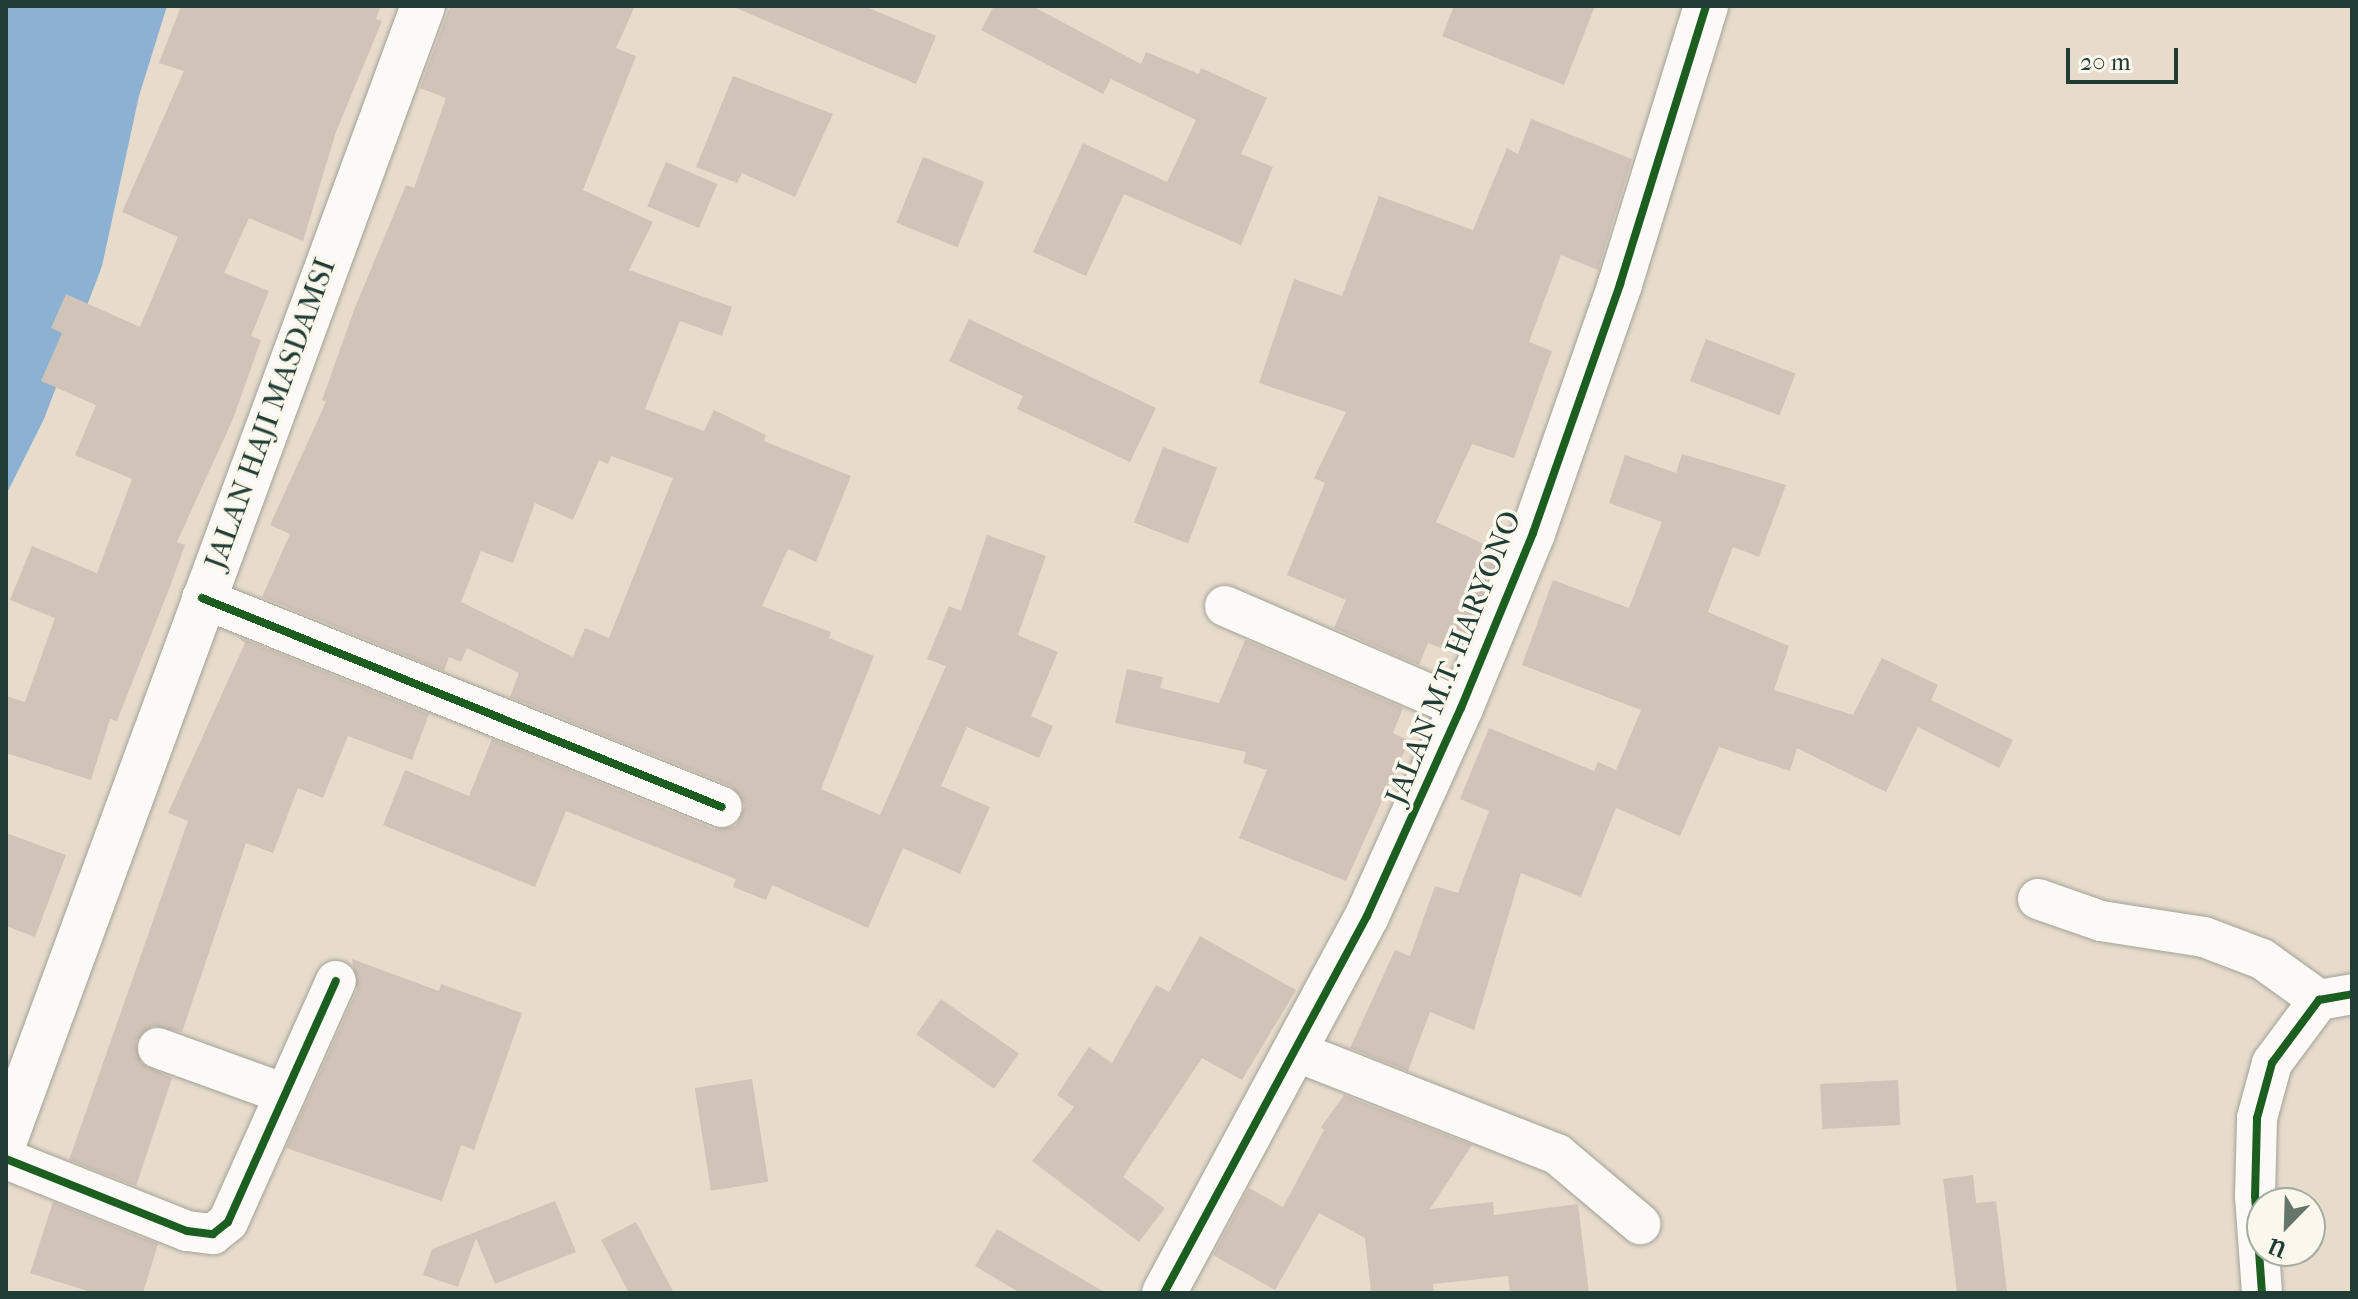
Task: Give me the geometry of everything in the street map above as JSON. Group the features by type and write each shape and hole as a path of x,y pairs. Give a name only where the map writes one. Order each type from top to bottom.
{"main road":[{"name":"JALAN HAJI MASDAMSI","path":"6,1138 202,598 423,6"},
{"name":"JALAN M.T. HARYONO","path":"1164,1293 1409,831 1461,708 1533,533 1615,298 1706,6"}],"street":[{"path":"202,598 722,807"},
{"path":"1225,606 1461,708"},
{"path":"2038,899 2101,921 2204,937 2262,959 2336,997 2272,1063 2257,1118 2255,1196 2262,1293"},
{"path":"6,1159 187,1231 213,1234 228,1222 336,981"},
{"path":"158,1048 285,1094"},
{"path":"1295,1051 1557,1154 1640,1224"}],"water":[{"path":"6,6 167,6 139,96 102,266 44,419 6,495"}],"building":[{"path":"181,6 381,6 376,19 382,21 336,132 303,241 249,218 224,273 269,291 251,336 261,340 233,419 177,542 185,545 117,721 110,719 91,780 6,753 6,696 25,702 55,618 10,600 32,546 97,573 132,479 75,455 96,405 41,381 62,333 51,328 66,294 140,327 178,237 122,212 184,71 159,63"},
{"path":"450,6 635,6 616,48 636,56 583,190 653,222 629,270 732,307 722,336 680,321 645,409 704,431 714,410 766,435 764,441 851,476 816,562 788,549 762,606 831,632 829,638 874,656 821,789 880,815 946,666 927,659 949,606 961,611 987,535 1046,556 1018,635 1058,652 1031,716 1053,726 1039,758 967,727 941,786 990,807 960,874 903,848 868,928 772,885 766,900 733,887 736,879 566,811 535,887 383,825 405,770 469,796 492,739 714,829 736,826 745,805 731,786 510,697 519,673 467,648 461,662 449,657 444,671 262,597 290,534 270,525 326,402 322,400 354,310 406,185 414,188 446,98 420,88","holes":["611,456 673,478 609,638 585,628 573,657 461,602 481,551 513,563 535,503 573,520 599,460 608,464"]},
{"path":"731,6 864,6 936,36 916,84"},
{"path":"994,6 1032,6 1141,64 1146,52 1199,74 1201,68 1267,98 1241,154 1273,167 1241,245 1124,194 1086,276 1033,252 1083,143 1167,182 1196,120 1111,79 1103,94 981,30"},
{"path":"1454,6 1595,6 1564,85 1442,36"},
{"path":"733,76 833,114 795,197 742,173 737,183 696,167"},
{"path":"1531,119 1632,159 1598,270 1561,255 1529,342 1552,351 1514,458 1472,444 1436,522 1499,551 1456,654 1428,643 1419,665 1334,628 1346,600 1287,575 1325,483 1314,478 1346,412 1259,383 1294,279 1342,296 1379,196 1473,230 1507,148 1518,154"},
{"path":"923,157 984,182 958,248 896,223"},
{"path":"666,162 718,184 699,228 647,206"},
{"path":"969,319 1156,408 1130,462 1017,409 1023,396 949,361"},
{"path":"1706,339 1796,373 1779,415 1690,381"},
{"path":"1163,447 1217,468 1188,543 1134,523"},
{"path":"1682,454 1786,485 1759,557 1733,547 1708,612 1789,646 1774,690 1853,715 1882,658 1938,685 1931,700 2013,740 1999,768 1918,727 1886,792 1797,748 1790,771 1719,747 1680,836 1616,808 1581,897 1521,873 1474,1030 1430,1012 1408,1071 1350,1048 1395,950 1410,956 1435,886 1458,893 1489,811 1460,799 1489,728 1594,771 1598,762 1616,770 1641,710 1522,665 1553,580 1629,608 1662,522 1609,503 1625,455 1676,473"},
{"path":"238,637 429,714 412,760 348,736 323,798 298,788 273,853 246,843 182,1032 153,1026 136,1041 141,1063 172,1078 136,1186 69,1160 188,821 168,813 245,643"},
{"path":"1245,640 1403,708 1393,733 1409,741 1346,881 1239,838 1267,770 1243,763 1246,752 1115,723 1127,669 1163,677 1160,688 1219,703"},
{"path":"6,833 66,855 35,937 6,926"},
{"path":"1200,936 1296,990 1242,1080 1202,1058 1123,1177 1165,1208 1139,1242 1032,1161 1074,1107 1057,1095 1089,1047 1112,1063 1156,985 1169,992"},
{"path":"352,959 439,991 441,984 522,1013 474,1150 461,1145 442,1201 286,1148 357,990"},
{"path":"941,999 1019,1053 994,1089 916,1034"},
{"path":"752,1079 768,1182 711,1191 695,1088"},
{"path":"1898,1080 1900,1125 1822,1129 1820,1084"},
{"path":"1344,1095 1472,1145 1430,1209 1493,1202 1494,1215 1578,1204 1589,1293 1510,1293 1508,1276 1433,1284 1434,1293 1371,1293 1365,1238 1319,1213 1275,1290 1213,1255 1249,1188 1283,1207 1324,1130 1321,1127"},
{"path":"1973,1175 1976,1203 1996,1201 2007,1291 1957,1293 1943,1179"},
{"path":"555,1201 576,1252 495,1284 476,1238 458,1287 423,1275 432,1249"},
{"path":"53,1202 158,1244 143,1293 94,1293 30,1273"},
{"path":"636,1222 674,1293 629,1293 601,1240"},
{"path":"997,1229 1106,1293 1020,1293 975,1266"}],"cycle path":[{"path":"1164,1293 1367,916 1461,708 1533,533 1620,284 1706,6"},
{"path":"202,598 722,807"},
{"path":"6,1159 187,1231 213,1234 228,1222 336,981"},
{"path":"2262,1293 2255,1196 2257,1118 2272,1063 2319,1000 2352,994"}]}
